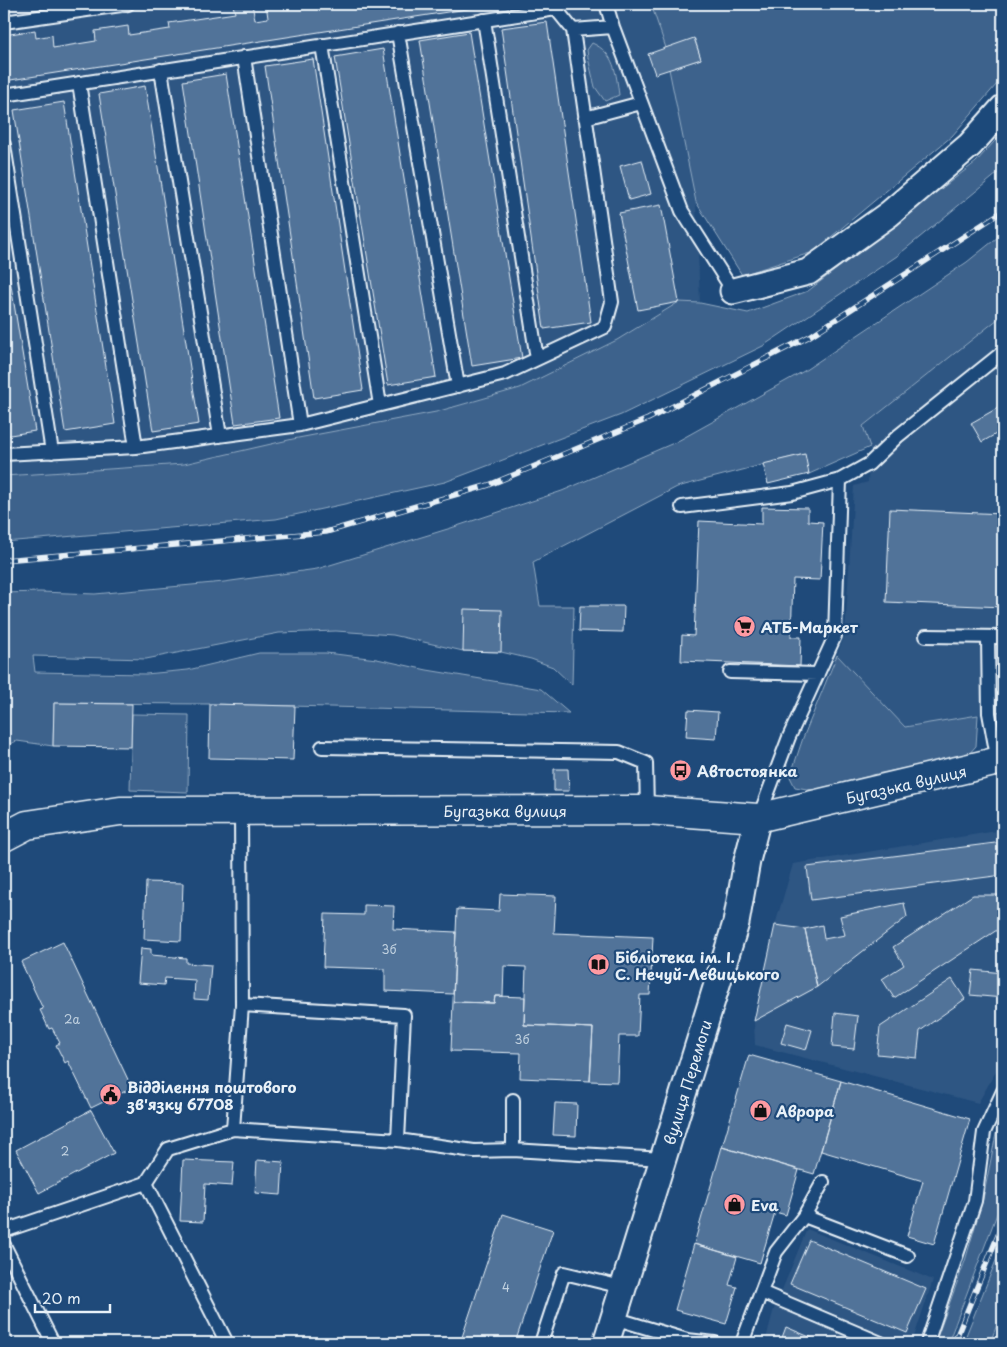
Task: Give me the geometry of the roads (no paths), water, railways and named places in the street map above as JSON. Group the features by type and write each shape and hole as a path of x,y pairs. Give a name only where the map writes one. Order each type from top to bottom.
{"street":[{"path":"733,291 808,272 889,214 970,145 1003,108"},
{"name":"Бугазька вулиця","path":"4,837 27,825 120,811 647,810 758,818 1001,761"},
{"name":"вулиця Перемоги","path":"606,1343 736,923 747,861 758,818"}],"lane":[{"path":"4,22 128,4"},
{"path":"606,4 682,210 733,291"},
{"path":"4,95 556,8 573,30 612,302 605,327 505,374 458,386 300,424 220,436 136,447 4,454"},
{"path":"484,20 537,359"},
{"path":"573,30 613,27"},
{"path":"398,33 458,386"},
{"path":"322,45 380,405"},
{"path":"244,57 300,424"},
{"path":"161,70 220,436"},
{"path":"79,83 136,447"},
{"path":"585,118 641,103"},
{"path":"4,145 52,452"},
{"path":"682,507 792,493 840,480 869,464 898,436 1001,359"},
{"path":"758,818 789,737 835,636 840,480"},
{"path":"926,636 1003,637"},
{"path":"988,637 989,713 1001,761"},
{"path":"730,672 818,674"},
{"path":"322,747 619,752 646,763 647,810"},
{"path":"233,1129 242,1006 241,811"},
{"path":"242,1006 404,1015 398,1140"},
{"path":"927,1343 975,1200 984,1132 1003,1091"},
{"path":"513,1100 513,1150"},
{"path":"4,1230 146,1183 168,1149 233,1129 398,1140 474,1151 513,1150 662,1159"},
{"path":"742,1343 776,1252 804,1216 823,1182"},
{"path":"146,1183 226,1343"},
{"path":"804,1216 908,1256"},
{"path":"4,1245 53,1343"},
{"path":"541,1343 564,1273 622,1287"},
{"path":"762,1292 881,1343"},
{"path":"614,1318 687,1340 715,1343"}],"railway":[{"path":"4,560 326,532 489,485 648,419 810,336 1003,211"},
{"path":"954,1343 1003,1223"}],"place":[{"name":"АТБ-Маркет","path":"745,626"},
{"name":"Автостоянка","path":"681,770"},
{"name":"Бібліотека ім. І. С. Нечуй-Левицького","path":"599,965"},
{"name":"Відділення поштового зв'язку 67708","path":"111,1095"},
{"name":"Аврора","path":"760,1110"},
{"name":"Eva","path":"735,1204"}]}
